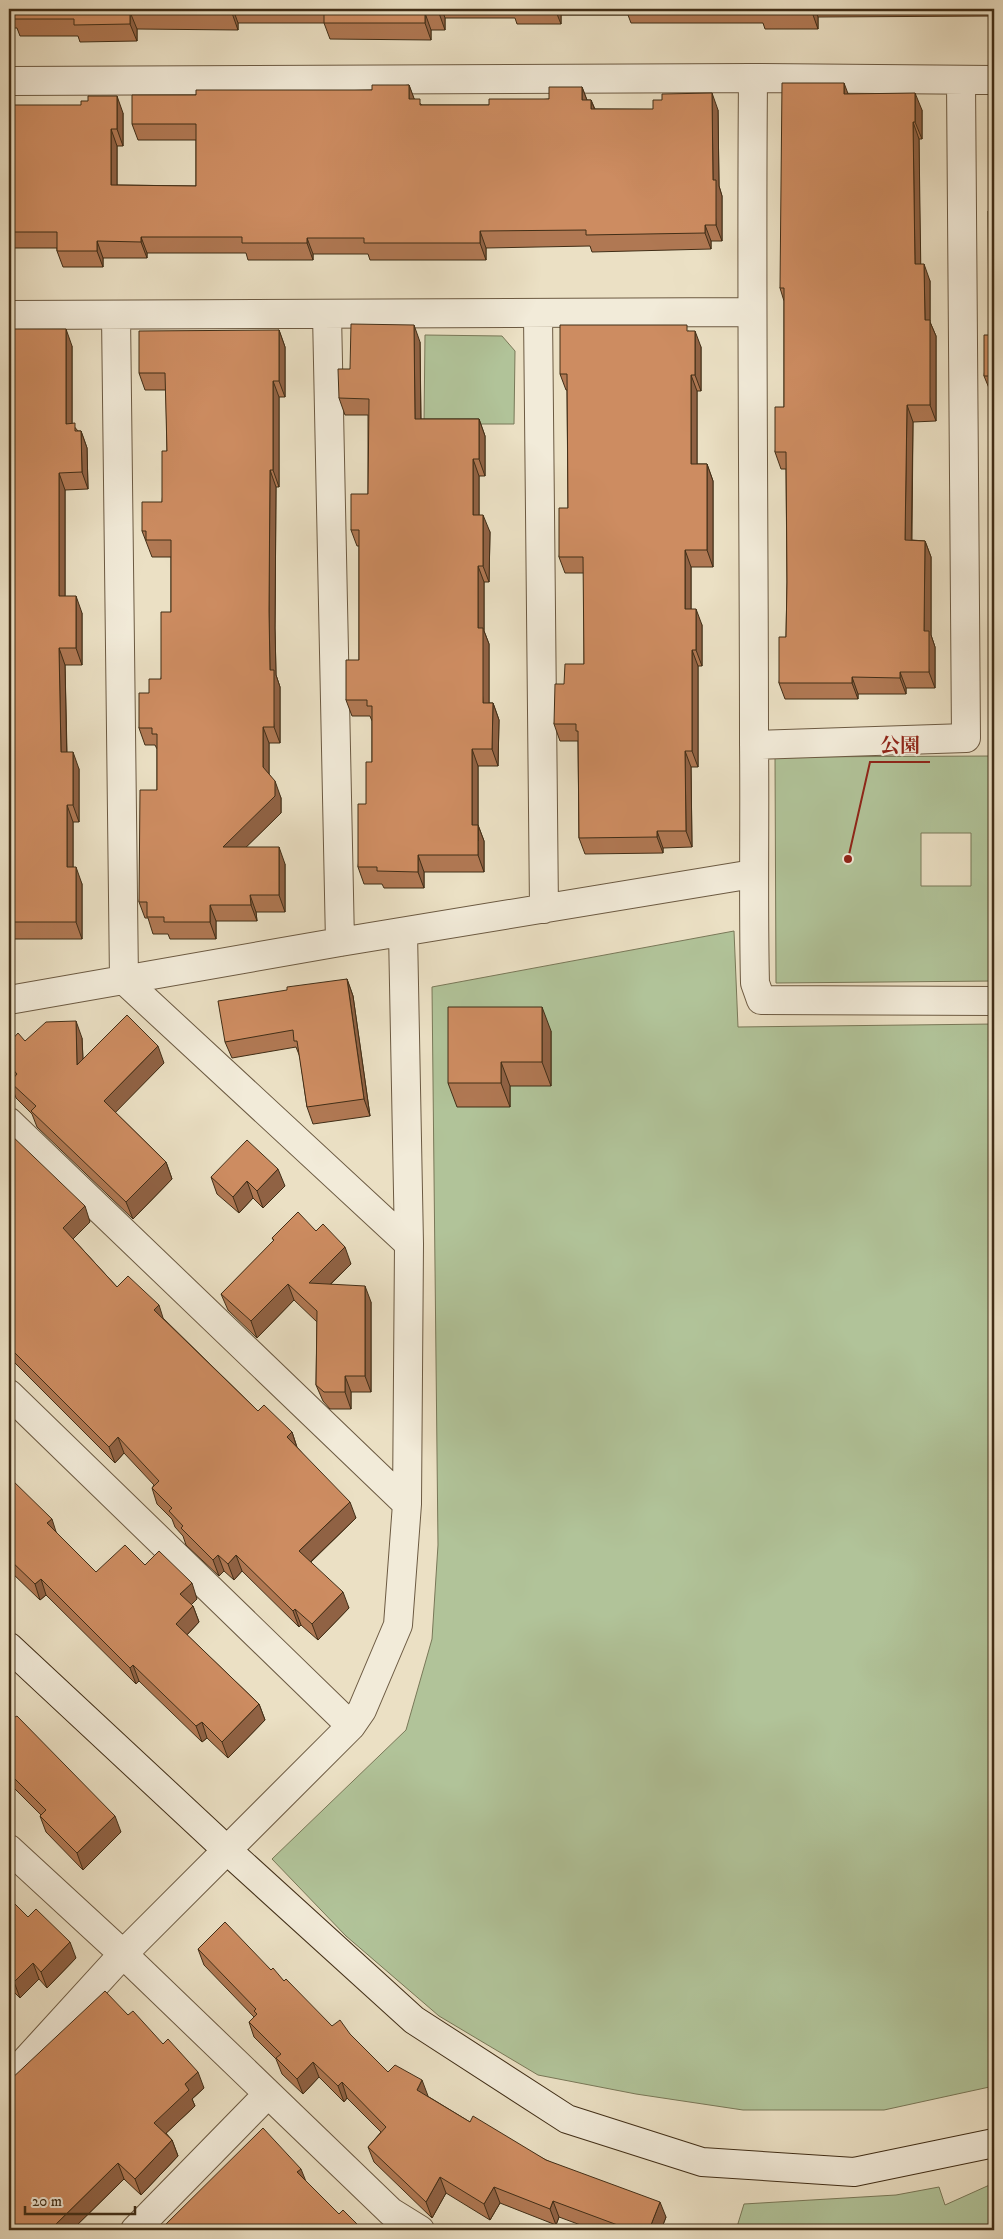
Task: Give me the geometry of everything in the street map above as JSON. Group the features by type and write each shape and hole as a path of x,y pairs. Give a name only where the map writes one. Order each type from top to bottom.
{"street":[{"path":"753,78 751,312 755,983 761,1000 994,1002"},
{"path":"9,81 753,78 994,80"},
{"path":"754,745 966,738 961,81"},
{"path":"9,315 751,312"},
{"path":"327,314 340,942"},
{"path":"538,314 544,909"},
{"path":"116,315 124,980 409,1244"},
{"path":"9,1000 340,942 753,874"},
{"path":"9,2079 123,1954 351,1726 362,1710 398,1625 407,1504 409,1244 403,932"},
{"path":"9,1122 407,1504"},
{"path":"9,1394 351,1726"},
{"path":"9,1648 414,2020 567,2119 702,2162 854,2172 994,2144"},
{"path":"9,1849 123,1954 391,2212 420,2230"},
{"path":"135,2230 268,2094"}],"green space":[{"path":"425,335 502,336 515,351 514,424 424,424"},
{"path":"994,756 994,981 776,983 775,757","holes":["921,833 971,833 971,886 921,886"]},
{"path":"734,931 738,1027 994,1024 994,2086 884,2110 743,2110 636,2094 538,2075 439,2016 346,1936 272,1859 406,1730 432,1639 438,1545 432,987"},
{"path":"994,2183 994,2230 736,2230 744,2204 896,2195 939,2187 945,2205"}],"building":[{"path":"9,9 232,9 232,13 130,12 130,24 74,25 74,19 14,19 14,11 9,11"},
{"path":"324,9 439,9 439,13 425,13 425,23 324,23"},
{"path":"759,9 812,9 812,12 759,12"},
{"path":"782,83 844,83 844,94 915,93 915,122 913,122 915,264 924,264 925,320 930,320 930,405 907,405 905,540 925,541 924,631 929,631 929,672 900,672 900,678 852,677 852,683 779,683 779,637 786,637 787,582 786,452 775,452 775,407 784,407 784,288 780,288"},
{"path":"372,85 409,85 409,99 420,99 420,105 489,105 489,99 549,99 549,87 582,87 582,100 591,100 591,109 653,109 653,100 662,100 662,94 712,93 713,180 716,180 716,225 705,225 705,233 586,235 586,230 480,231 480,243 364,243 364,238 307,238 307,243 242,243 242,237 141,237 141,242 97,241 97,251 57,251 57,232 9,232 9,105 81,105 81,101 88,101 88,96 117,96 117,129 111,129 111,185 196,186 196,124 132,124 132,95 196,95 196,90 372,90"},
{"path":"988,211 994,211 994,376 984,376 984,335 989,335"},
{"path":"351,324 414,325 415,419 479,419 479,459 473,459 473,515 483,515 483,566 478,566 478,628 483,628 483,703 493,703 492,749 472,749 472,825 478,825 478,855 418,855 418,872 377,871 377,867 358,867 358,804 366,804 366,762 372,762 372,706 367,706 367,700 346,700 346,660 359,660 359,530 351,530 351,494 368,494 369,399 339,398 338,369 350,369"},
{"path":"560,325 687,325 687,331 695,331 695,375 691,375 691,464 707,464 707,550 685,550 685,609 696,609 696,650 692,650 692,751 685,751 686,831 657,831 657,837 579,838 578,731 576,731 576,724 554,724 555,684 564,684 565,664 584,664 583,557 559,557 559,508 568,508 567,374 560,374"},
{"path":"9,329 66,329 66,424 75,423 75,431 81,431 82,472 59,473 59,596 76,596 76,648 59,648 61,752 73,752 73,805 67,805 67,867 76,867 76,922 9,922"},
{"path":"279,330 279,381 273,381 273,470 270,470 269,611 270,670 274,670 274,727 263,727 263,767 275,781 275,796 223,847 279,847 279,895 250,895 251,905 210,905 210,922 164,922 164,917 147,917 147,902 139,902 140,790 157,790 157,734 152,734 152,728 139,728 139,693 149,693 149,679 161,679 161,612 171,612 171,540 146,540 146,531 142,531 142,502 162,502 162,451 167,451 165,373 139,373 139,331"},
{"path":"347,979 364,1099 307,1107 297,1041 294,1041 293,1030 225,1042 218,1001 287,990 287,987"},
{"path":"448,1007 542,1007 542,1062 501,1062 501,1083 448,1083"},
{"path":"127,1015 158,1046 104,1101 166,1162 126,1202 31,1111 36,1106 10,1082 17,1074 9,1065 9,1043 18,1033 25,1041 46,1022 76,1021 77,1065"},
{"path":"9,1133 85,1206 63,1228 117,1287 128,1276 159,1305 154,1310 258,1411 264,1405 292,1432 287,1437 350,1502 299,1551 343,1592 312,1624 295,1609 293,1611 236,1555 228,1564 218,1555 213,1560 181,1528 183,1526 169,1511 172,1508 152,1488 159,1481 118,1437 109,1447 9,1347"},
{"path":"247,1140 278,1169 257,1191 247,1181 233,1197 211,1177"},
{"path":"298,1212 316,1231 323,1224 345,1247 309,1283 365,1286 365,1376 345,1376 345,1392 324,1392 316,1385 317,1311 288,1284 251,1321 221,1294 274,1240 272,1238"},
{"path":"9,1477 52,1519 47,1523 96,1572 125,1545 145,1565 159,1551 192,1583 180,1594 193,1606 176,1624 259,1704 222,1742 202,1722 196,1726 133,1665 130,1668 41,1579 35,1584 9,1559 9,1551 11,1549 9,1547"},
{"path":"9,1711 15,1717 17,1716 115,1816 77,1853 40,1816 46,1810 9,1773"},
{"path":"9,1898 28,1917 36,1909 70,1942 41,1972 33,1963 14,1982 9,1976"},
{"path":"225,1922 271,1970 273,1968 284,1981 286,1979 332,2026 340,2020 350,2034 388,2072 395,2065 422,2080 417,2090 470,2122 473,2116 546,2160 660,2202 649,2230 631,2230 553,2201 550,2209 494,2187 484,2204 440,2177 426,2202 368,2147 386,2127 342,2082 338,2086 313,2062 297,2079 276,2058 281,2054 249,2022 257,2014 254,2011 256,2009 198,1949"},
{"path":"105,1991 128,2015 133,2011 163,2044 168,2039 198,2072 185,2084 189,2090 154,2123 172,2140 135,2179 118,2163 52,2228 48,2224 43,2230 9,2230 9,2081"},
{"path":"263,2128 301,2169 297,2172 339,2214 343,2210 363,2230 160,2230"}],"place":[{"name":"公園","path":"848,859"}]}
